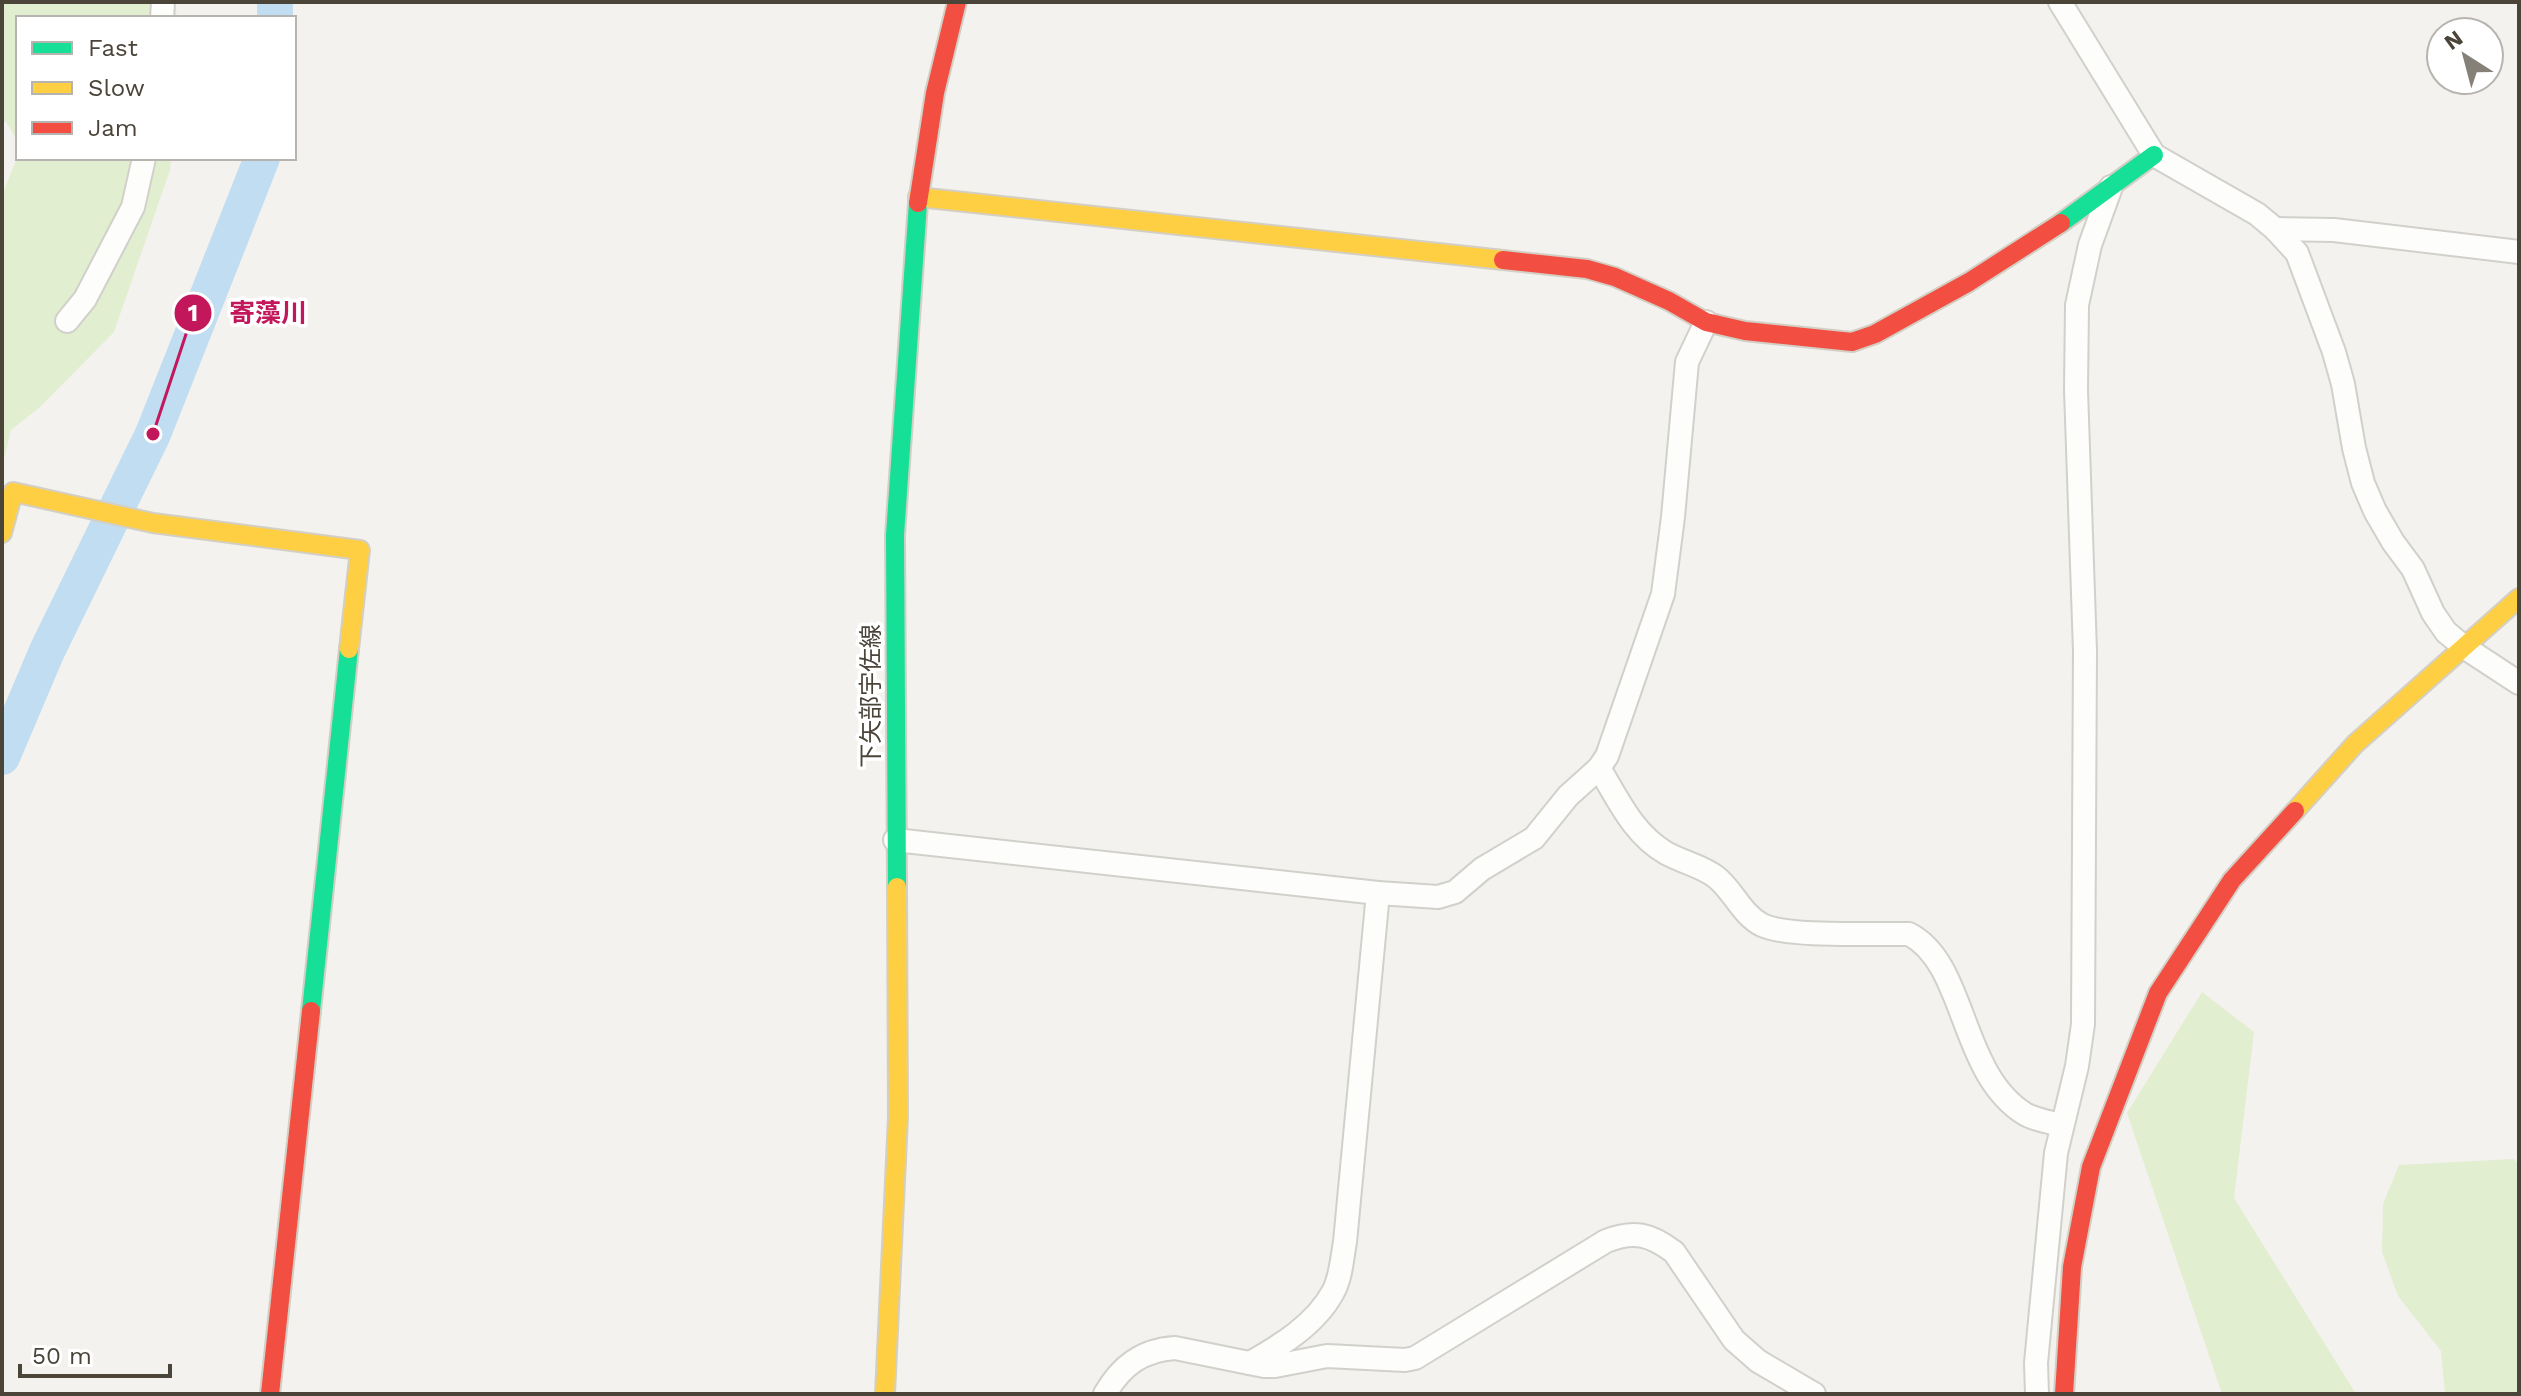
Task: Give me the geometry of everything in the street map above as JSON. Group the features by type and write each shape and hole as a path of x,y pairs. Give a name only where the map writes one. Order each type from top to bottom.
{"street":[{"name":"下矢部宇佐線","path":"885,1394 898,1117 895,535 918,197 935,93 957,2"},
{"path":"2060,2 2154,155 2229,196 2275,229 2297,253 2343,384 2354,448 2363,483 2375,511 2413,569 2433,613 2446,632 2519,683"},
{"path":"918,197 1587,269 1615,277 1669,301 1706,322 1761,333 1838,341 1862,339 1969,282 2020,251 2154,155"},
{"path":"67,321 85,299 133,207 144,160"},
{"path":"2037,1394 2036,1363 2056,1153 2077,1066 2083,1024 2085,651 2076,390 2077,305 2090,245 2111,186"},
{"path":"2275,229 2334,230 2519,252"},
{"path":"895,840 1378,893 1438,897 1455,892 1482,869 1534,838 1568,796 1599,768 1614,741 1663,594 1687,362 1706,322"},
{"path":"2,533 13,492 153,523 360,550 270,1394"},
{"path":"2064,1394 2072,1267 2091,1167 2158,993 2232,880 2355,744 2519,598"},
{"path":"1599,768 1635,827 1648,840 1665,852 1714,875 1762,925 1787,931 1909,934 1922,941 1933,954 1952,992 1973,1049 1985,1071 2008,1101 2028,1116 2061,1125"},
{"path":"1250,1363 1284,1343 1319,1311 1333,1292 1340,1269 1378,893"},
{"path":"1105,1394 1121,1369 1155,1350 1175,1348 1275,1366 1327,1356 1415,1358 1606,1241 1624,1235 1636,1235 1662,1243 1674,1252 1734,1340 1746,1352 1814,1394"}],"green space":[{"path":"2,2 175,2 177,16 16,16 16,138 6,122 2,121"},
{"path":"16,160 171,160 114,332 40,407 11,430 2,467 2,195"},
{"path":"2202,992 2254,1032 2234,1198 2356,1394 2222,1394 2127,1113"},
{"path":"2514,1159 2519,1164 2519,1394 2445,1394 2441,1351 2398,1296 2382,1252 2383,1204 2399,1165"}],"waterway":[{"path":"275,2 275,16"},
{"path":"2,757 47,651 153,434 261,160"}],"traffic: fast":[{"path":"2061,223 2154,155"},
{"path":"897,887 895,535 918,203"},
{"path":"311,1011 349,649"}],"traffic: slow":[{"path":"918,197 1503,260"},
{"path":"2,533 13,492 153,523 360,550 349,649"},
{"path":"2295,811 2355,744 2519,598"},
{"path":"885,1394 898,1117 897,887"}],"traffic: jam":[{"path":"918,203 935,93 957,2"},
{"path":"1503,260 1587,269 1615,277 1669,301 1706,322 1745,331 1852,342 1875,334 1969,282 2061,223"},
{"path":"2064,1394 2072,1267 2091,1167 2158,993 2232,880 2295,811"},
{"path":"270,1394 311,1011"}],"place":[{"name":"寄藻川","path":"153,434"}]}
